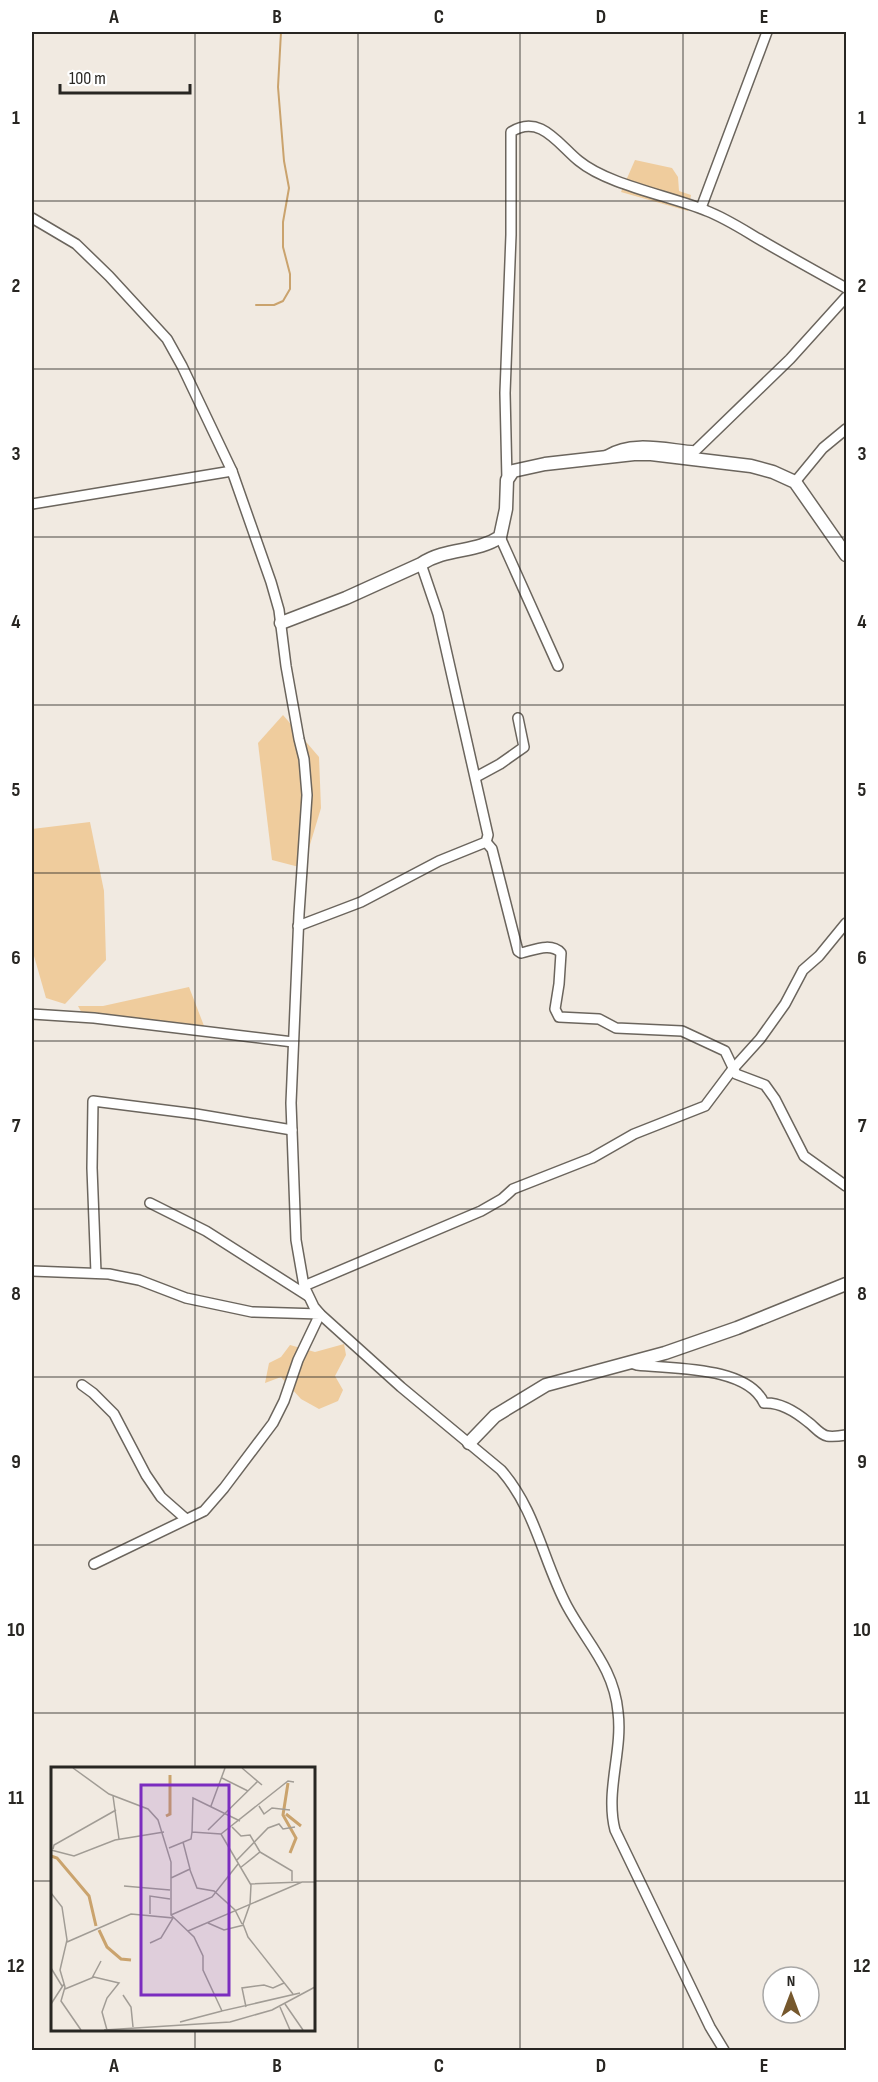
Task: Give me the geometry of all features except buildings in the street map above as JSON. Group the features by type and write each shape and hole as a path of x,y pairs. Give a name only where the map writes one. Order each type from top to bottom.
{"street":[{"path":"701,208 767,32"},
{"path":"558,666 500,537 506,509 507,480 505,393 511,235 511,132 522,126 538,127 553,137 580,163 602,174 701,208 846,288"},
{"path":"32,218 76,244 162,333 182,366 232,471 271,582 281,623 286,666 306,777 306,826 298,926 293,1042 292,1130 296,1240 304,1286 320,1314 401,1387 501,1470 518,1492 531,1516 567,1605 611,1677 619,1715 612,1789 615,1830 710,2027 724,2050"},
{"path":"605,457 617,449 642,445 695,451 790,359 846,297"},
{"path":"795,482 823,448 846,429"},
{"path":"507,480 513,471 545,464 651,454 751,466 795,482 846,555"},
{"path":"32,504 232,471"},
{"path":"281,623 346,598 421,564 431,557 482,546 500,537"},
{"path":"421,564 438,614 476,777 488,835 486,842"},
{"path":"476,777 524,747 518,718"},
{"path":"298,926 361,902 440,861 486,842"},
{"path":"486,842 492,849 518,951 521,953 547,947 557,948 561,953 555,1009 559,1017 599,1019 616,1028 682,1032 725,1051 732,1070 736,1074 765,1085 775,1099 804,1156 846,1186"},
{"path":"304,1286 481,1211 502,1199 513,1189 592,1158 634,1134 705,1106 732,1070 760,1039 785,1004 803,970 819,956 846,922"},
{"path":"32,1014 94,1018 293,1042"},
{"path":"96,1273 92,1168 93,1101 164,1109 292,1130"},
{"path":"150,1203 206,1231 310,1298"},
{"path":"32,1271 109,1274 139,1280 186,1298 252,1312 320,1314"},
{"path":"469,1443 495,1416 546,1385 665,1353 737,1328 846,1284"},
{"path":"94,1564 204,1511 273,1423 284,1401 298,1360 320,1314"},
{"path":"628,1362 637,1365 718,1373 747,1385 761,1397 764,1403 783,1407 805,1420 820,1433 828,1436 846,1435"},
{"path":"82,1385 114,1414 146,1475 161,1497 186,1519"}],"shaded area":[{"path":"635,160 672,168 678,177 679,191 691,195 688,211 621,192"},
{"path":"283,715 319,757 321,808 303,868 272,860 258,743"},
{"path":"90,822 104,891 106,960 65,1004 46,998 32,949 32,829"},
{"path":"189,987 206,1031 84,1017 78,1006 103,1006"},
{"path":"344,1344 346,1355 335,1376 343,1390 338,1401 319,1409 301,1399 281,1377 265,1383 269,1363 281,1357 290,1345 315,1352"}],"waterway":[{"path":"256,305 274,305 283,301 290,289 290,274 283,247 283,222 289,188 284,161 278,87 281,32"}]}
